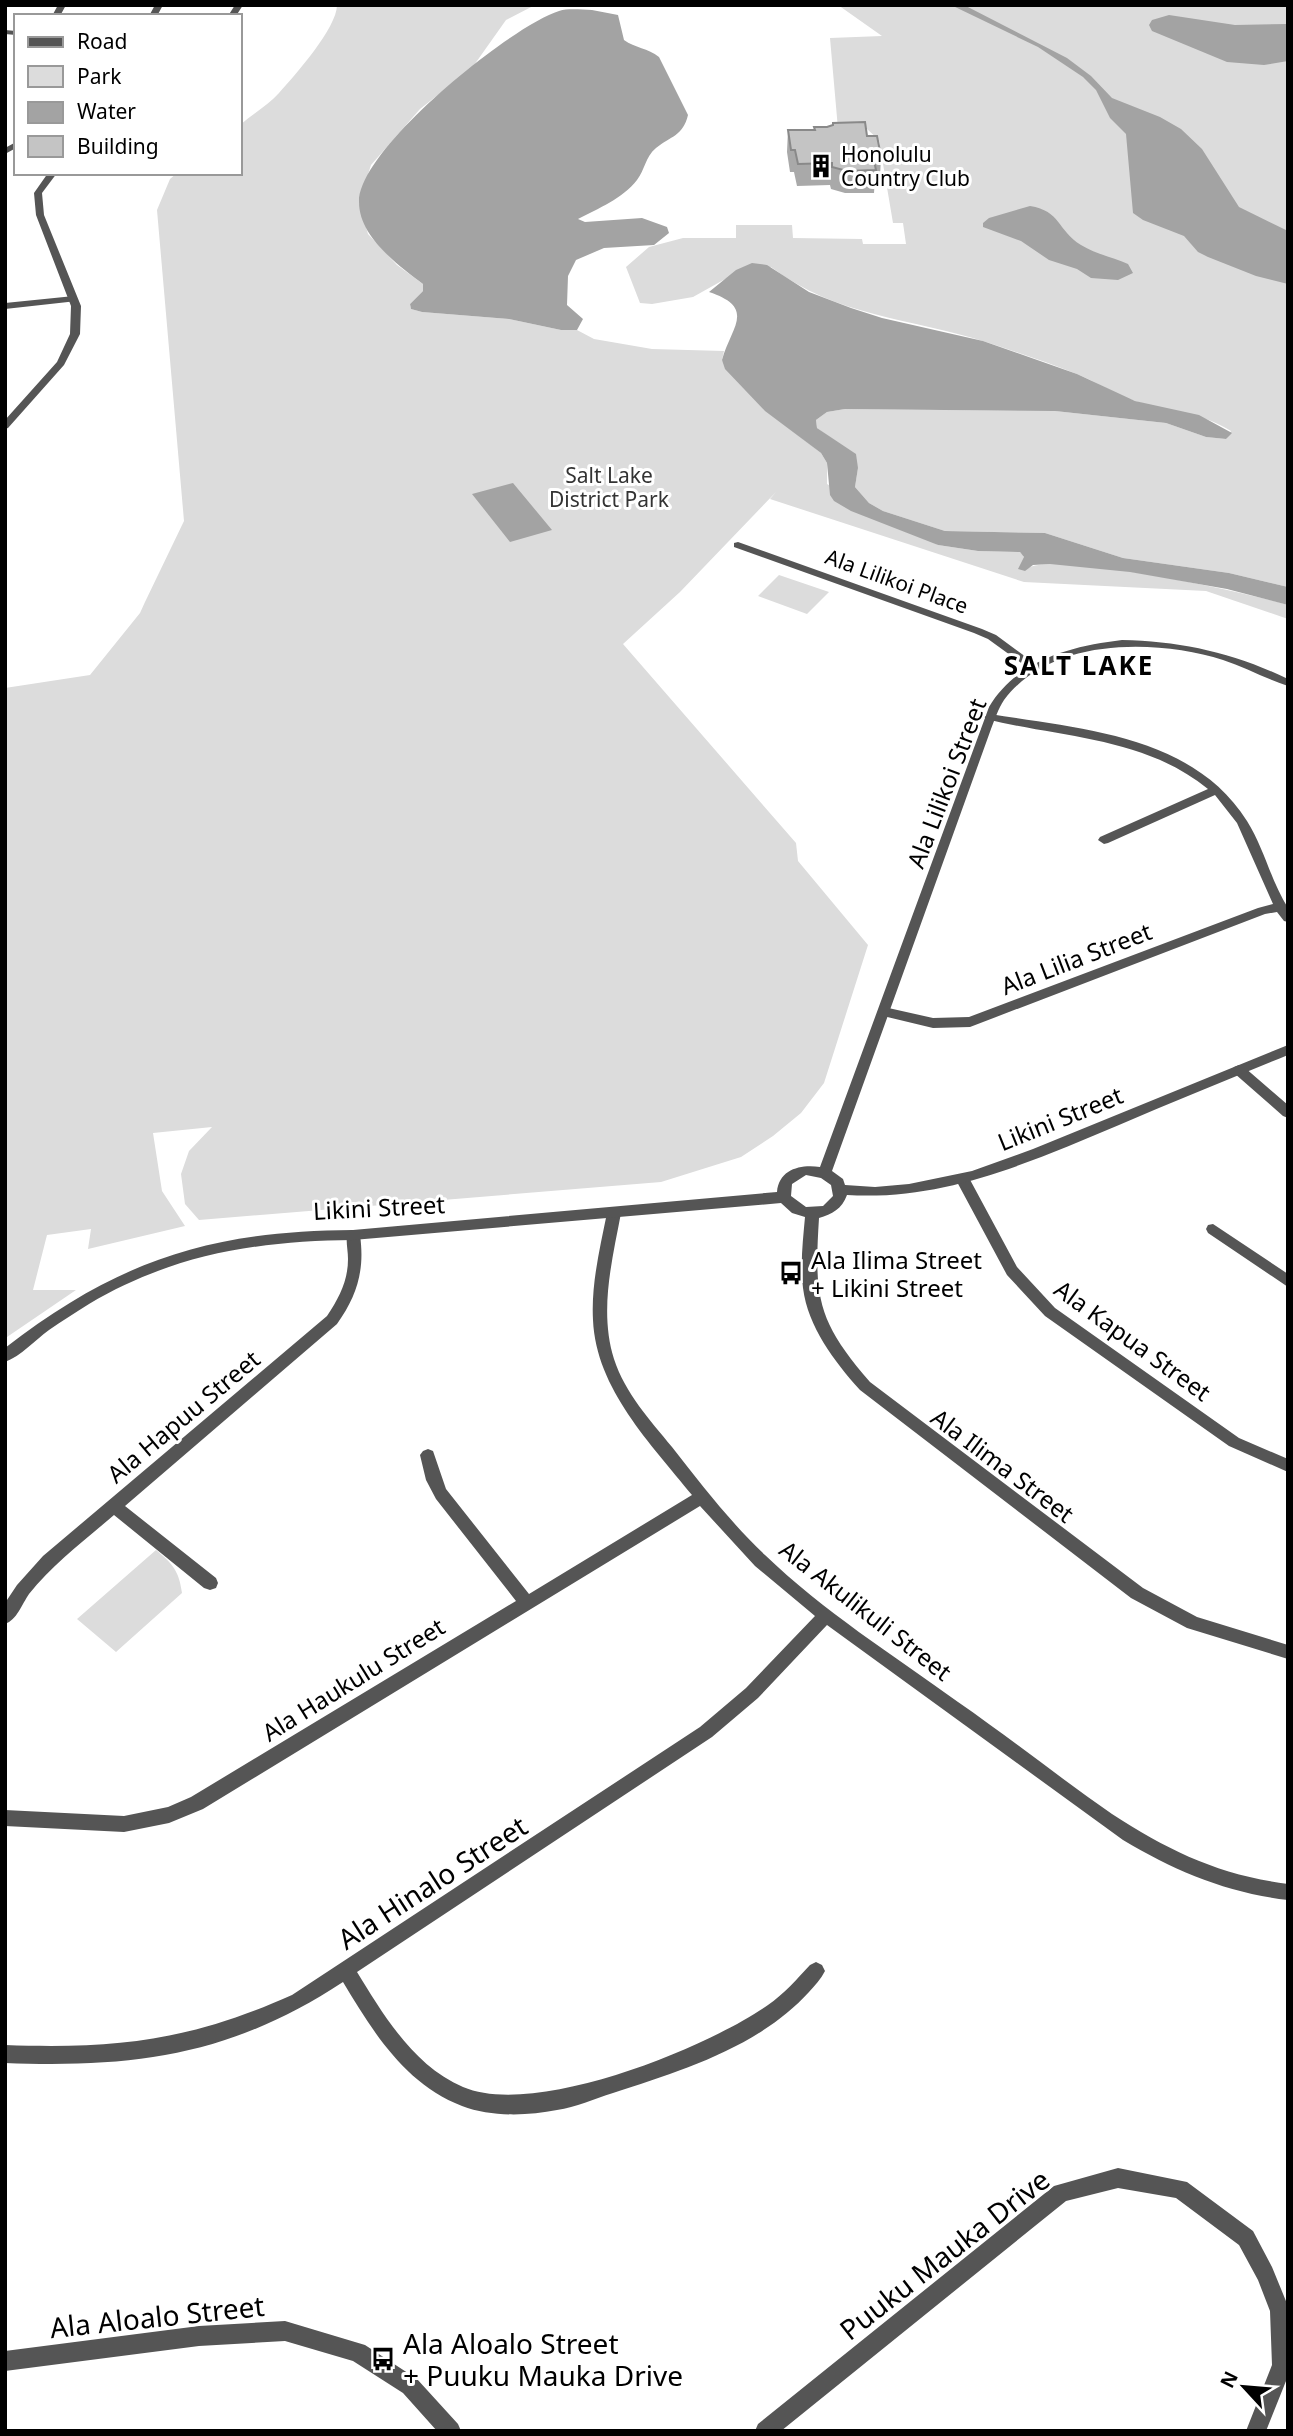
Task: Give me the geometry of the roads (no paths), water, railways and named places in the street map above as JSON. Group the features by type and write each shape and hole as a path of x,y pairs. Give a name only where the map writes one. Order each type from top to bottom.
{"street":[{"path":"5,426 68,353 77,324 72,295 40,215 38,193 52,175"},
{"path":"5,306 72,295"},
{"name":"Ala Lilikoi Place","path":"738,545 978,631 1035,668"},
{"name":"Ala Lilikoi Street","path":"825,1172 990,717 1005,692 1035,668 1085,649 1147,644 1219,655 1288,682"},
{"path":"990,717 1139,746 1187,767 1217,790 1243,824 1284,912"},
{"path":"1104,840 1217,790"},
{"name":"Ala Lilia Street","path":"884,1012 933,1023 970,1022 1262,911 1284,912"},
{"name":"Likini Street","path":"841,1189 891,1192 963,1180 1009,1164 1288,1050"},
{"path":"1239,1070 1288,1113"},
{"path":"806,1170 825,1172 833,1177 841,1189 836,1204 821,1212 812,1213 794,1208 784,1197 785,1182 790,1176 806,1170"},
{"name":"Ala Kapua Street","path":"963,1180 1012,1271 1050,1311 1234,1442 1288,1466"},
{"name":"Likini Street","path":"5,1356 54,1317 89,1297 190,1252 263,1237 309,1233 353,1235 784,1197"},
{"name":"Ala Akulikuli Street","path":"614,1213 599,1311 600,1333 607,1361 638,1415 736,1536 775,1574 827,1615 1146,1845 1201,1873 1288,1892"},
{"name":"Ala Ilima Street","path":"812,1213 808,1275 813,1303 834,1346 865,1386 1106,1573 1137,1593 1193,1623 1288,1652"},
{"path":"1213,1230 1288,1282"},
{"name":"Ala Hapuu Street","path":"5,1617 35,1576 113,1505 331,1320 354,1283 357,1265 353,1235"},
{"path":"429,1455 434,1480 441,1494 526,1602"},
{"name":"Ala Haukulu Street","path":"5,1818 124,1824 169,1815 197,1803 702,1497"},
{"path":"113,1505 210,1583"},
{"name":"Ala Hinalo Street","path":"5,2054 110,2056 206,2039 252,2023 298,2001 706,1732 752,1693 827,1615"},
{"path":"346,1970 393,2041 422,2072 464,2097 509,2103 549,2102 568,2098 665,2067 717,2045 775,2011 816,1971"},
{"name":"Puuku Mauka Drive","path":"765,2431 1061,2193 1118,2178 1180,2189 1246,2238 1280,2311 1282,2365 1256,2431"},
{"name":"Ala Aloalo Street","path":"5,2361 199,2336 285,2331 358,2352 410,2386 451,2431"}],"water":[{"path":"951,5 964,5 1067,58 1091,76 1112,98 1160,117 1181,129 1202,149 1239,207 1288,231 1288,284 1256,276 1208,257 1198,252 1184,236 1143,220 1133,213 1126,134 1110,118 1096,90 1083,77 1038,47"},
{"path":"592,10 618,15 624,40 659,57 688,115 680,132 652,152 631,187 578,219 585,222 642,218 667,227 669,233 654,245 604,248 576,260 568,276 567,305 583,319 577,330 561,330 509,319 411,309 410,304 423,291 423,284 382,249 365,227 359,202 365,179 383,152 409,122 474,64 537,21 559,11"},
{"path":"1169,15 1235,25 1288,24 1288,61 1264,65 1227,62 1152,31 1149,25 1152,20"},
{"path":"1030,206 1048,212 1081,245 1128,264 1133,273 1118,280 1091,278 1077,269 1049,260 1021,241 983,227 983,223 989,218"},
{"path":"752,263 767,265 809,292 851,308 882,318 983,341 1077,374 1135,401 1199,415 1232,433 1226,439 1206,437 1166,423 1055,411 845,409 827,412 816,420 817,428 856,454 858,468 855,487 869,503 883,511 945,531 1045,533 1123,558 1229,573 1288,587 1288,605 1227,589 1130,572 1050,564 1033,565 1025,571 1018,569 1024,557 1020,552 978,551 938,545 851,511 834,501 830,495 827,463 821,453 765,411 725,369 722,360 737,320 737,312 724,298 709,292 736,270"},
{"path":"513,483 552,530 510,542 472,494"}],"place":[{"name":"Honolulu Country Club","path":"821,166"},
{"name":"Ala Ilima Street + Likini Street","path":"791,1273"},
{"name":"Ala Aloalo Street + Puuku Mauka Drive","path":"383,2359"}],"district":[{"name":"SALT LAKE","path":"1079,665"}],"park label":[{"name":"Salt Lake District Park","path":"609,487"}]}
